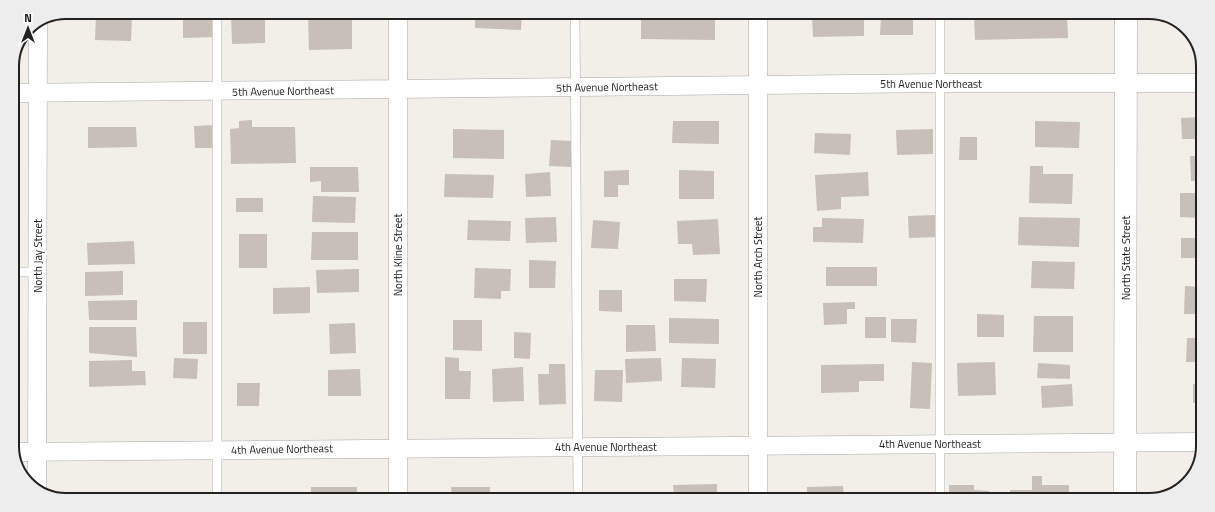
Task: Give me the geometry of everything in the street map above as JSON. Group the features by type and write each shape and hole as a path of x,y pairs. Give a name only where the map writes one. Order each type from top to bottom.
{"street":[{"name":"North Kline Street","path":"398,19 398,493"},
{"name":"North Arch Street","path":"758,19 758,493"},
{"name":"North State Street","path":"1126,19 1126,493"},
{"name":"North Jay Street","path":"37,482 38,48"},
{"name":"5th Avenue Northeast","path":"19,93 940,83 1196,83"},
{"name":"4th Avenue Northeast","path":"20,452 1196,442"}],"lane":[{"path":"217,19 217,493"},
{"path":"575,19 578,493"},
{"path":"940,19 940,493"},
{"path":"19,272 38,272"}],"building":[{"path":"96,19 132,19 131,41 95,40"},
{"path":"183,19 215,19 216,37 183,38"},
{"path":"231,19 265,19 265,43 232,44"},
{"path":"308,19 352,19 352,49 309,50"},
{"path":"475,19 522,19 521,30 475,28"},
{"path":"641,19 715,19 715,40 641,39"},
{"path":"812,19 864,20 864,36 813,37"},
{"path":"881,19 913,19 913,35 880,35"},
{"path":"974,19 1067,19 1068,38 975,40"},
{"path":"1196,117 1196,139 1182,139 1181,118"},
{"path":"252,120 252,127 295,127 296,163 231,164 230,129 239,128 239,121"},
{"path":"673,121 719,121 719,144 672,143"},
{"path":"1035,121 1080,122 1079,148 1035,147"},
{"path":"214,125 215,148 195,148 194,126"},
{"path":"88,127 136,127 137,147 88,148"},
{"path":"453,129 504,130 504,159 453,158"},
{"path":"933,129 933,154 897,155 896,130"},
{"path":"815,133 851,134 850,155 814,153"},
{"path":"960,137 977,137 977,160 959,160"},
{"path":"551,140 572,141 571,167 549,166"},
{"path":"1190,156 1196,156 1196,181 1191,181"},
{"path":"1030,166 1043,166 1043,174 1073,174 1072,204 1029,203"},
{"path":"310,167 358,167 359,192 321,192 321,181 310,182"},
{"path":"629,170 629,185 618,185 618,197 604,197 604,171"},
{"path":"679,170 714,171 714,199 679,199"},
{"path":"550,172 551,196 526,197 525,174"},
{"path":"868,172 869,196 841,197 841,209 817,211 815,175"},
{"path":"445,174 494,175 493,198 444,197"},
{"path":"1180,193 1196,193 1196,218 1180,217"},
{"path":"313,196 356,197 355,223 312,222"},
{"path":"236,198 263,198 263,212 236,212"},
{"path":"936,215 937,237 909,238 908,216"},
{"path":"556,217 557,242 526,243 525,218"},
{"path":"1019,217 1080,218 1079,247 1018,245"},
{"path":"822,218 864,219 863,243 813,242 813,227 822,227"},
{"path":"718,219 720,254 693,255 692,244 678,244 677,221"},
{"path":"468,220 511,221 510,241 467,240"},
{"path":"593,220 620,222 618,249 591,248"},
{"path":"312,232 358,232 358,260 311,260"},
{"path":"239,234 267,234 267,268 239,268"},
{"path":"1181,238 1196,238 1196,258 1181,258"},
{"path":"134,241 135,264 88,265 87,243"},
{"path":"529,260 556,261 555,288 529,288"},
{"path":"1032,261 1075,262 1074,289 1031,288"},
{"path":"826,267 877,267 877,286 826,286"},
{"path":"475,268 511,269 510,291 501,291 501,299 474,298"},
{"path":"359,269 359,292 317,293 316,270"},
{"path":"123,271 123,295 85,296 85,272"},
{"path":"674,279 707,279 706,302 674,301"},
{"path":"1185,286 1196,287 1196,314 1184,314"},
{"path":"310,287 310,313 273,314 273,288"},
{"path":"599,290 622,290 622,312 599,311"},
{"path":"137,300 137,320 89,320 88,301"},
{"path":"855,302 855,309 847,309 847,324 824,325 823,303"},
{"path":"977,314 1004,315 1004,337 977,337"},
{"path":"1034,316 1073,316 1073,352 1033,352"},
{"path":"865,317 886,317 886,338 865,338"},
{"path":"669,318 719,319 719,344 669,343"},
{"path":"891,319 917,319 916,343 891,342"},
{"path":"453,320 482,320 482,351 453,350"},
{"path":"183,322 207,322 207,354 183,354"},
{"path":"355,323 356,353 330,354 329,324"},
{"path":"626,325 655,325 656,351 626,352"},
{"path":"89,327 136,327 137,357 89,353"},
{"path":"514,332 531,333 530,359 514,358"},
{"path":"1187,338 1196,338 1196,362 1186,362"},
{"path":"445,357 459,358 459,371 471,371 470,399 445,399"},
{"path":"174,358 198,359 197,379 173,378"},
{"path":"661,358 662,381 626,383 625,359"},
{"path":"682,358 716,359 715,388 681,387"},
{"path":"132,360 132,371 145,371 146,385 89,387 89,361"},
{"path":"912,362 932,363 930,409 910,408"},
{"path":"995,362 996,395 958,396 957,363"},
{"path":"1038,363 1070,365 1070,379 1037,378"},
{"path":"549,364 565,364 566,404 539,405 538,374 549,374"},
{"path":"884,364 884,381 859,381 859,392 821,393 821,365"},
{"path":"523,367 524,401 493,402 492,369"},
{"path":"360,369 361,396 328,396 328,370"},
{"path":"595,370 623,370 622,402 594,401"},
{"path":"237,383 260,383 259,406 237,406"},
{"path":"1072,384 1073,406 1042,408 1041,386"},
{"path":"1193,384 1196,384 1196,403 1193,403"},
{"path":"1032,476 1042,476 1042,485 1069,485 1069,493 1010,493 1010,490 1032,490"},
{"path":"717,484 717,493 674,493 673,485"},
{"path":"949,485 974,485 974,490 990,491 990,493 949,493"},
{"path":"843,486 844,493 807,493 807,487"},
{"path":"311,487 357,487 357,493 311,493"},
{"path":"451,487 490,487 490,493 452,493"},
{"path":"592,492 638,492 638,493"}]}
